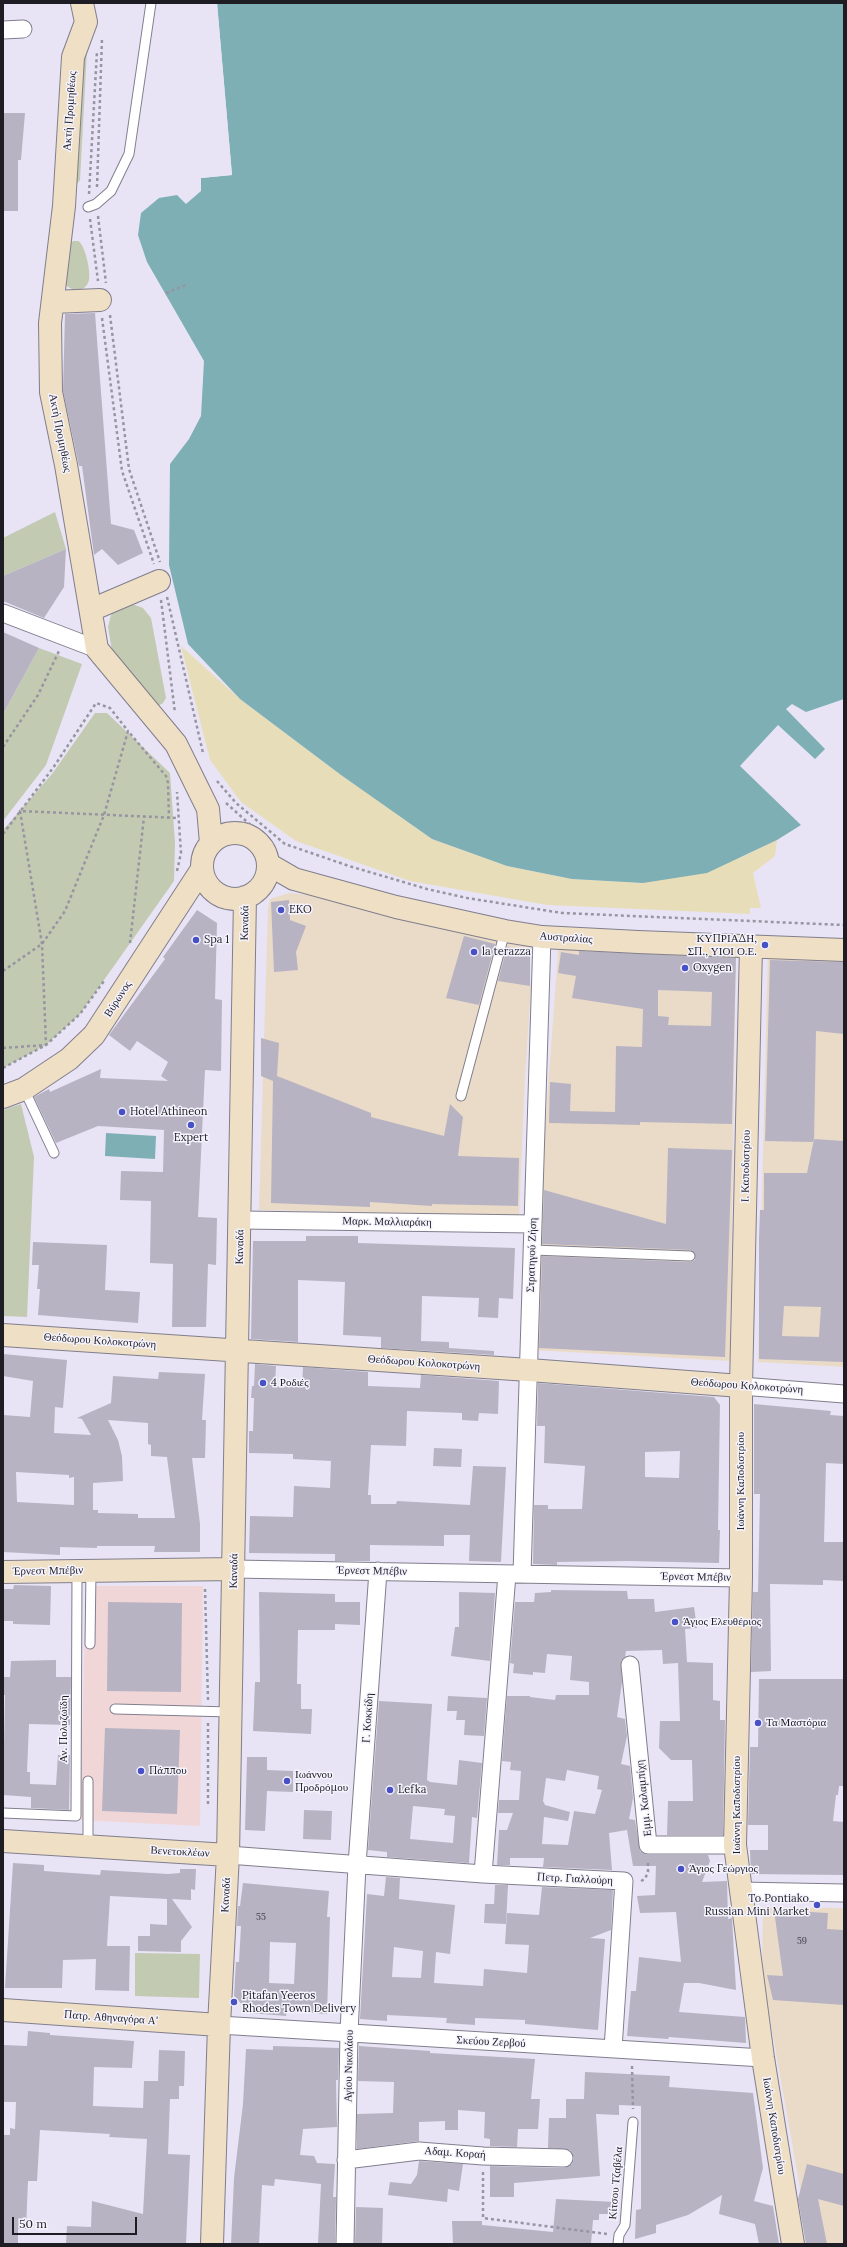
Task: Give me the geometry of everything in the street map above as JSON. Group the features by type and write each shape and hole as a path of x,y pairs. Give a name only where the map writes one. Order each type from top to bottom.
{"street":[{"name":"Ακτή Προμηθέως","path":"90,19 73,57 64,206 50,323 51,392 66,465 97,650"},
{"path":"3,30 22,29"},
{"path":"53,302 106,301"},
{"path":"91,610 162,579"},
{"path":"3,613 97,650 176,744 215,804 230,833"},
{"path":"211,843 215,804"},
{"path":"273,857 263,884 255,892 245,897 235,899 224,897 214,892 207,883 202,869 205,852 211,843 220,836 230,833 241,833 252,836 266,853 273,857 294,879"},
{"name":"Βύρωνος","path":"3,1097 24,1089 69,1059 94,1035 202,869"},
{"path":"263,884 294,879"},
{"name":"Αυστραλίας","path":"294,879 396,907 505,931 542,937 844,950"},
{"name":"Καναδά","path":"212,2244 228,1855 245,897"},
{"name":"Στρατηγού Ζήση","path":"483,1874 515,1574 529,1370 542,937"},
{"name":"Ι. Καποδιστρίου","path":"741,1386 751,946"},
{"name":"Μαρκ. Μαλλιαράκη","path":"240,1220 533,1224"},
{"name":"Θεόδωρου Κολοκοτρώνη","path":"3,1335 529,1370 844,1394"},
{"name":"Ιωάννη Καποδιστρίου","path":"741,1386 741,1578 735,1845 740,1891 764,2058 793,2244"},
{"name":"Έρνεστ Μπέβιν","path":"3,1572 234,1569 741,1578"},
{"name":"Γ. Κοκκίδη","path":"357,1864 378,1572"},
{"name":"Εμμ. Καλαμπίχη","path":"630,1665 648,1845 735,1845"},
{"name":"Βενετοκλέων","path":"3,1841 357,1864"},
{"name":"Πετρ. Γιαλλούρη","path":"357,1864 483,1874 624,1881 613,2049"},
{"name":"Αγίου Νικολάου","path":"345,2244 349,2033 357,1864"},
{"path":"740,1891 844,1893"},
{"name":"Πατρ. Αθηναγόρα Α'","path":"3,2010 220,2025"},
{"name":"Σκεύου Ζερβού","path":"220,2025 764,2058"},
{"name":"Αδαμ. Κοραή","path":"346,2160 419,2151 483,2156 564,2158"}],"lane":[{"path":"92,205 111,191 129,154 151,3"},
{"path":"461,1096 505,931"},
{"path":"24,1089 54,1153"},
{"path":"532,1250 690,1256"},
{"path":"84,1570 90,1644"},
{"name":"Αν. Πολυζωϊδη","path":"3,1813 76,1816 84,1570"},
{"path":"115,1709 231,1712"},
{"path":"88,1781 88,1846"},
{"name":"Κίτσου Τζαβέλα","path":"618,2240 625,2225 633,2122"}],"path":[{"path":"90,19 92,205 129,469 162,579 204,756"},
{"path":"96,49 92,205 106,301 122,471 162,579 176,717"},
{"path":"166,293 186,285"},
{"path":"3,747 38,695 48,676 58,656 60,635"},
{"path":"3,834 53,768 96,703 110,708 166,776 168,783 169,817"},
{"path":"3,971 42,944 65,911 104,816 128,730"},
{"path":"213,775 236,803 286,844 348,866 427,889 467,898 562,914 844,925"},
{"path":"176,874 181,853 177,786"},
{"path":"215,804 273,857"},
{"path":"20,810 104,816 178,818"},
{"path":"20,810 42,944 46,1045"},
{"path":"134,940 130,946 144,817"},
{"path":"3,1068 46,1045 80,1014 108,976"},
{"path":"3,1048 46,1045"},
{"path":"204,1586 208,1712 208,1808"},
{"path":"624,1881 644,1880 648,1872 649,1855"},
{"path":"632,2050 633,2122"},
{"path":"483,2156 483,2218 618,2240"}],"shaded area":[{"path":"217,3 844,3 844,699 806,712 792,704 786,709 825,749 815,759 778,725 740,766 801,825 777,840 707,873 643,883 572,879 507,866 432,839 341,775 240,699 188,644 169,565 170,464 189,439 201,416 204,361 147,262 138,235 141,213 159,198 177,195 186,204 201,191 201,178 232,175"},
{"path":"87,50 80,180 76,185 81,52"},
{"path":"73,241 78,241 81,243 87,259 89,271 89,280 87,284 82,289 78,290 70,288 64,283 69,244"},
{"path":"55,512 66,549 3,576 3,538"},
{"path":"132,604 143,608 151,618 166,698 163,703 158,706 112,651 108,627 111,615 114,610"},
{"path":"39,648 82,664 46,765 3,821 3,714"},
{"path":"95,713 107,713 170,773 175,843 174,881 80,1014 46,1045 3,1068 3,830 52,774"},
{"path":"289,893 311,895 530,945 529,985 531,986 519,1216 259,1210 268,907 270,899"},
{"path":"559,939 736,947 730,1361 532,1350 541,1183"},
{"path":"768,950 844,955 844,1367 758,1362"},
{"path":"21,1104 34,1157 27,1317 3,1316 3,1110"},
{"path":"106,1133 156,1136 155,1159 105,1156"},
{"path":"86,1586 203,1586 200,1826 80,1820"},
{"path":"763,1907 844,1908 844,2244 810,2244 762,1974"},
{"path":"135,1953 200,1954 199,1998 135,1996"}],"sand":[{"path":"181,646 240,699 341,775 432,839 507,866 572,879 643,883 742,857 777,840 775,856 753,873 761,908 750,908 750,914 547,905 410,881 296,841 241,802 210,760"}],"pier":[{"path":"215,3 217,3 232,175 201,178 200,177 230,174"}],"building":[{"path":"3,113 25,113 21,160 18,160 18,211 3,211"},
{"path":"95,313 111,524 134,530 143,553 118,565 102,549 94,555 82,466 79,466 63,391 65,314"},
{"path":"66,549 64,587 44,618 3,601 3,576"},
{"path":"3,632 39,648 3,714"},
{"path":"289,900 290,920 306,926 296,952 298,970 274,972 271,902"},
{"path":"197,910 217,923 215,999 222,1000 221,1071 205,1070 198,1217 217,1218 216,1265 208,1264 206,1327 172,1327 173,1264 150,1263 151,1201 120,1200 121,1171 163,1172 164,1130 98,1126 56,1143 34,1097 49,1089 50,1092 101,1069 100,1078 168,1081 161,1076 168,1062 137,1041 130,1051 109,1035 165,959 163,957"},
{"path":"464,936 495,944 479,1005 446,998"},
{"path":"507,947 530,951 530,986 498,981"},
{"path":"579,951 736,958 732,1124 640,1122 640,1125 549,1123 550,1082 571,1084 570,1111 615,1112 616,1046 642,1047 643,1009 572,998 576,976 558,973 561,952 579,955","holes":["658,990 712,992 711,1026 668,1025 669,1017 658,1016"]},
{"path":"770,960 844,962 844,1034 816,1031 814,1142 765,1141"},
{"path":"261,1038 279,1043 277,1076 371,1113 371,1117 444,1136 450,1104 463,1117 458,1156 519,1158 518,1206 432,1204 432,1206 370,1202 370,1207 271,1203 273,1081 261,1076"},
{"path":"814,1139 844,1141 844,1362 759,1359 759,1238 760,1210 764,1210 764,1173 807,1173","holes":["784,1306 821,1307 819,1337 782,1336"]},
{"path":"668,1148 732,1150 725,1357 539,1348 542,1256 690,1262 695,1260 695,1254 690,1250 542,1244 544,1190 666,1224"},
{"path":"306,1236 358,1236 358,1243 515,1248 513,1299 499,1298 498,1318 478,1317 479,1298 422,1296 421,1341 449,1342 449,1348 494,1351 494,1355 381,1348 381,1337 343,1335 345,1282 298,1280 298,1342 251,1339 253,1241 306,1241"},
{"path":"33,1242 107,1245 105,1290 140,1292 138,1323 38,1315 40,1289 37,1289 39,1265 32,1265"},
{"path":"3,1354 67,1360 63,1408 55,1407 54,1433 91,1435 82,1419 77,1418 111,1403 113,1376 158,1379 159,1372 205,1374 202,1420 206,1420 205,1458 192,1458 200,1524 200,1552 154,1552 155,1546 97,1546 97,1548 60,1547 60,1555 3,1552 3,1415 30,1417 33,1381 3,1376","holes":["108,1420 148,1423 148,1444 151,1445 151,1456 167,1457 175,1518 138,1518 138,1514 98,1513 98,1510 93,1510 93,1483 123,1481 122,1456 118,1440","16,1472 69,1475 69,1478 74,1477 74,1505 17,1502"]},
{"path":"255,1364 276,1366 275,1386 302,1387 303,1367 368,1372 368,1386 420,1388 421,1375 499,1381 498,1414 479,1413 478,1421 462,1420 462,1413 407,1411 406,1446 371,1445 368,1495 371,1495 371,1504 396,1504 397,1501 470,1505 473,1466 506,1467 501,1562 469,1561 470,1535 444,1535 444,1546 370,1545 370,1561 335,1561 335,1554 249,1553 250,1516 293,1517 294,1486 330,1488 331,1461 293,1459 293,1454 249,1453 249,1431 253,1431 254,1398 251,1398 252,1386 254,1386"},
{"path":"538,1383 714,1397 720,1405 718,1530 720,1530 719,1563 628,1561 557,1562 557,1565 533,1564 534,1505 548,1505 548,1509 582,1509 585,1466 544,1463 545,1426 537,1426","holes":["680,1451 679,1478 645,1477 645,1452"]},
{"path":"754,1404 831,1411 830,1415 844,1416 844,1464 826,1463 824,1542 844,1542 844,1581 823,1580 823,1585 770,1584 771,1671 751,1672 753,1592 758,1592 760,1494 754,1494"},
{"path":"434,1448 462,1449 461,1467 433,1466"},
{"path":"14,1585 51,1586 50,1625 13,1624 13,1621 3,1621 3,1589 13,1589"},
{"path":"551,1590 627,1591 628,1599 654,1599 655,1612 694,1607 697,1628 685,1629 687,1662 713,1663 713,1700 720,1701 720,1720 725,1720 723,1835 667,1835 668,1801 693,1801 692,1760 671,1760 659,1748 660,1721 680,1721 678,1663 663,1664 662,1650 626,1651 625,1657 621,1661 622,1682 617,1717 625,1719 627,1736 621,1764 630,1766 633,1798 629,1819 635,1820 640,1851 648,1855 708,1855 710,1861 702,1882 727,1881 728,1919 732,1918 736,1990 699,1983 684,1983 679,2012 745,2017 746,2043 669,2037 668,2039 627,2036 631,1991 636,1991 639,1957 681,1962 676,1912 640,1913 637,1896 655,1895 656,1866 633,1866 627,1830 609,1833 612,1870 543,1867 544,1858 510,1858 510,1865 497,1865 499,1830 507,1830 513,1813 498,1813 499,1800 519,1800 521,1771 510,1770 511,1762 502,1761 507,1696 530,1696 555,1700 556,1695 589,1695 589,1682 570,1680 572,1656 547,1654 545,1673 533,1672 533,1675 513,1673 514,1664 510,1663 515,1602 534,1602 535,1593 551,1592","holes":["567,1770 599,1776 597,1789 602,1790 595,1814 574,1811 568,1845 542,1844 544,1817 568,1821 570,1812 545,1805 543,1801 546,1778 565,1781"]},
{"path":"259,1592 335,1594 335,1602 360,1602 360,1625 335,1624 335,1630 298,1630 297,1684 301,1684 301,1709 312,1709 311,1734 253,1731 255,1682 260,1682"},
{"path":"459,1592 495,1593 490,1661 451,1656 455,1627 459,1627"},
{"path":"108,1602 182,1603 181,1692 107,1691"},
{"path":"56,1660 56,1677 71,1677 70,1725 29,1724 27,1772 30,1772 30,1784 56,1785 58,1755 70,1755 69,1810 31,1808 31,1797 3,1795 5,1695 3,1695 3,1677 10,1677 11,1661"},
{"path":"759,1679 844,1679 844,1786 839,1786 838,1795 836,1795 833,1821 844,1822 844,1875 751,1874 750,1850 768,1850 768,1825 748,1825 750,1747 758,1747"},
{"path":"448,1696 487,1698 484,1736 464,1735 465,1720 456,1720 457,1711 447,1711"},
{"path":"379,1701 432,1704 427,1780 430,1782 457,1785 459,1760 482,1763 477,1818 472,1817 469,1863 387,1857 387,1852 368,1850","holes":["413,1806 445,1809 444,1815 455,1816 453,1843 410,1839"]},
{"name":"Πάππου","path":"105,1728 180,1730 177,1814 102,1811"},
{"path":"247,1757 267,1757 267,1770 293,1771 293,1792 267,1791 265,1831 245,1830"},
{"path":"304,1810 332,1811 331,1840 303,1839"},
{"path":"13,1863 44,1865 44,1871 100,1875 101,1870 168,1874 180,1873 180,1869 196,1869 195,1890 191,1889 191,1900 172,1899 192,1927 181,1941 181,1952 138,1951 138,1936 150,1936 150,1924 167,1925 167,1899 110,1896 107,1946 130,1946 129,1991 95,1990 96,1959 63,1960 62,1988 5,1988"},
{"path":"386,1877 400,1878 399,1899 455,1905 450,1954 436,1952 434,1983 483,1986 484,1969 527,1973 529,1945 505,1944 507,1913 539,1915 542,1887 613,1890 611,1930 590,1938 605,1939 598,2030 525,2024 525,2020 475,2018 475,2025 446,2023 447,2018 387,2015 387,2021 360,2019 367,1894 384,1896","holes":["394,1947 423,1951 421,1978 392,1977"]},
{"path":"243,1883 329,1891 327,1917 330,1917 327,2014 287,2011 286,2016 250,2013 234,1996 236,1962 239,1962 241,1926 237,1926 238,1906 240,1906","holes":["270,1942 296,1943 294,1984 269,1983"]},
{"path":"495,1885 508,1885 506,1924 484,1923 485,1904 494,1904"},
{"path":"774,1910 828,1913 827,1929 844,1930 844,2005 773,2000 767,1975 783,1976"},
{"path":"28,2031 50,2033 50,2035 134,2041 132,2068 94,2067 93,2106 143,2108 144,2081 158,2081 159,2050 185,2051 184,2086 179,2086 179,2099 170,2099 168,2154 190,2155 186,2244 66,2244 67,2226 91,2227 92,2201 143,2214 147,2139 109,2137 110,2134 40,2130 37,2181 28,2181 26,2229 18,2229 18,2244 3,2244 3,2135 10,2135 10,2128 15,2129 16,2102 3,2102 4,2045 27,2046"},
{"path":"273,2046 339,2048 338,2080 336,2080 337,2127 303,2129 300,2155 314,2156 317,2163 335,2164 333,2197 336,2197 335,2244 318,2244 321,2184 275,2179 274,2186 262,2185 259,2244 231,2244 234,2178 243,2104 246,2049 273,2050"},
{"path":"359,2046 430,2051 430,2053 535,2059 531,2099 540,2099 538,2129 518,2129 517,2147 490,2146 490,2139 484,2138 485,2112 458,2110 458,2130 445,2130 445,2121 419,2122 419,2141 357,2149 357,2114 393,2113 394,2082 358,2081"},
{"path":"585,2072 670,2076 669,2087 753,2093 763,2168 754,2201 773,2206 779,2244 759,2244 755,2224 719,2214 722,2195 688,2215 656,2225 656,2233 635,2239 636,2210 641,2209 641,2106 619,2105 619,2115 596,2114 600,2176 514,2183 514,2197 490,2197 490,2166 564,2168 572,2164 574,2158 570,2150 548,2148 549,2118 566,2118 566,2099 584,2099"},
{"path":"419,2161 463,2164 459,2191 448,2189 447,2202 388,2195 390,2182 411,2184 417,2175"},
{"path":"807,2164 844,2174 844,2206 818,2199 827,2244 806,2244 798,2199"},
{"path":"556,2199 616,2202 615,2214 599,2214 599,2220 593,2220 591,2244 453,2244 452,2221 482,2221 482,2225 553,2232"},
{"path":"356,2207 383,2208 382,2244 355,2244"}],"place":[{"name":"EKO","path":"281,910"},
{"name":"Spa 1","path":"196,940"},
{"name":"ΚΥΠΡΙΑΔΗ, ΣΠ., ΥΙΟΙ Ο.Ε.","path":"765,945"},
{"name":"la terazza","path":"474,952"},
{"name":"Oxygen","path":"685,968"},
{"name":"Hotel Athineon","path":"122,1112"},
{"name":"Expert","path":"191,1125"},
{"name":"4 Ροδιές","path":"263,1383"},
{"name":"Άγιος Ελευθέριος","path":"675,1622"},
{"name":"Τα Μαστόρια","path":"758,1723"},
{"name":"Πάππου","path":"141,1771"},
{"name":"Ιωάννου Προδρόμου","path":"287,1781"},
{"name":"Lefka","path":"390,1790"},
{"name":"Άγιος Γεώργιος","path":"681,1869"},
{"name":"To Pontiako Russian Mini Market","path":"817,1905"},
{"name":"Pitafan Yeeros Rhodes Town Delivery","path":"234,2002"}]}
